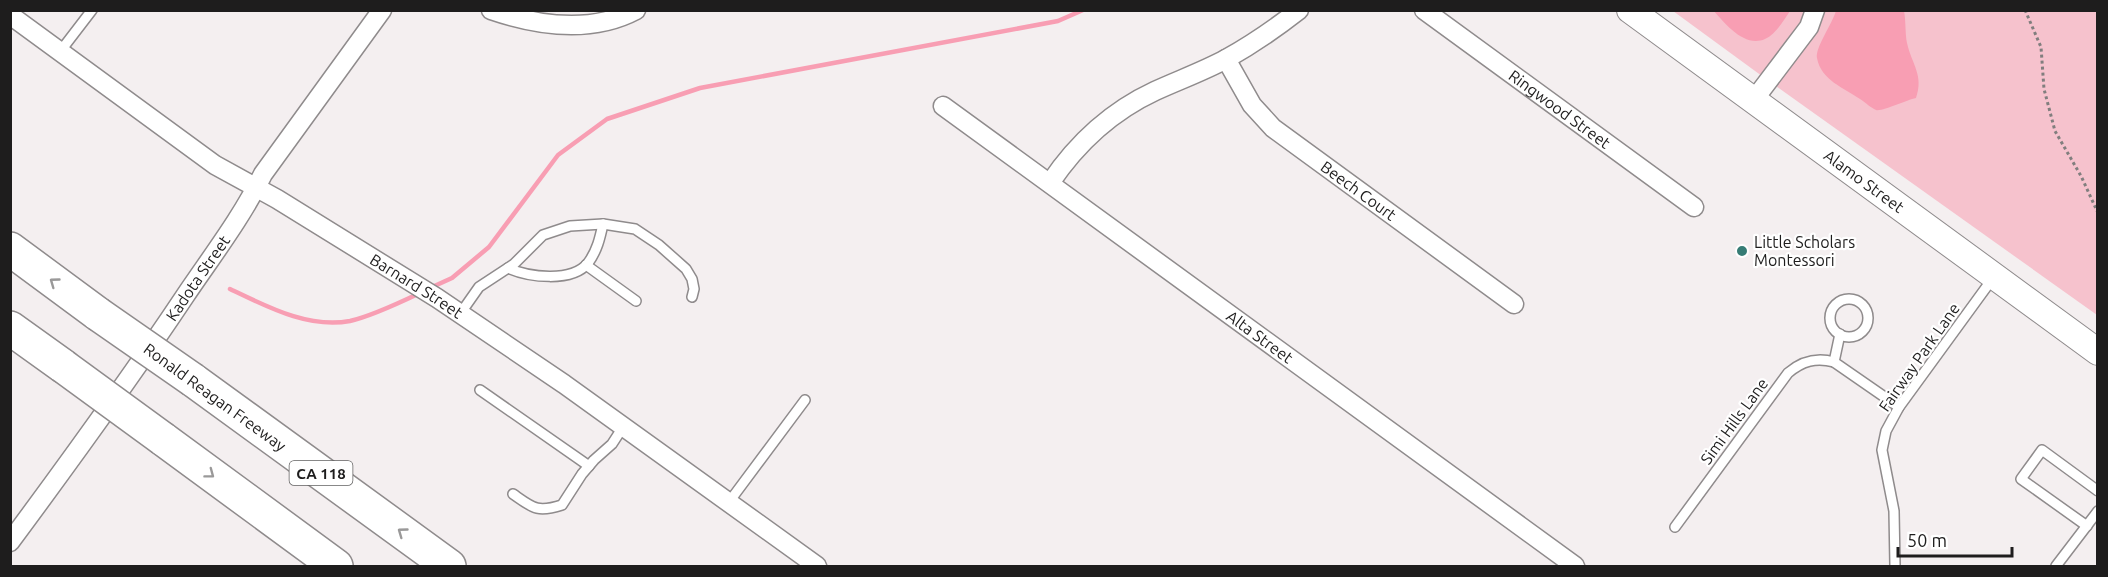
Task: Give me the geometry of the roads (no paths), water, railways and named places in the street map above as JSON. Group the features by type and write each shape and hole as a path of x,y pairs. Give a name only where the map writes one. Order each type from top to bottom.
{"highway":[{"name":"Ronald Reagan Freeway","path":"10,249 449,567"},
{"path":"10,328 336,567"}],"main road":[{"name":"Alamo Street","path":"1630,10 2097,352"}],"street":[{"name":"Kadota Street","path":"10,542 96,426 248,203 263,174 382,10"},
{"path":"491,10 516,19 576,26 604,22 636,10"},
{"path":"1050,183 1089,135 1119,111 1153,92 1226,59 1299,10"},
{"name":"Ringwood Street","path":"1424,10 1694,207"},
{"path":"1753,101 1809,27 1815,10"},
{"name":"Barnard Street","path":"18,15 59,53 215,165 277,198 437,298 623,426 817,567"},
{"name":"Beech Court","path":"1226,59 1252,105 1273,128 1514,304"},
{"name":"Alta Street","path":"943,106 1575,567"}],"lane":[{"path":"59,53 92,10"},
{"path":"508,268 521,273 549,276 573,273 586,265 597,248 603,224"},
{"path":"460,314 479,287 508,268 543,235 570,226 603,224 634,229 659,245 686,269 692,279 694,289 692,297"},
{"path":"586,265 636,301"},
{"name":"Fairway Park Lane","path":"1895,567 1894,511 1882,450 1886,431 1899,407 1994,277"},
{"path":"1843,299 1856,300 1868,313 1867,326 1858,334 1846,337 1840,334 1831,325 1833,307 1843,299"},
{"path":"1840,334 1834,362 1899,407"},
{"name":"Simi Hills Lane","path":"1675,527 1788,372 1808,361 1824,359 1834,362"},
{"path":"480,390 589,466"},
{"path":"729,502 805,400"},
{"path":"513,494 534,509 548,509 562,505 589,466 612,444 623,426"},
{"path":"2087,526 2020,478 2042,450 2097,492"},
{"path":"2056,567 2097,511"}],"waterway":[{"path":"430,288 452,278 489,247 558,155 607,119 700,88 1058,21 1083,10"},
{"path":"230,289 303,319 334,323 367,316 420,293"}],"place":[{"name":"Little Scholars Montessori","path":"1742,251"}]}
